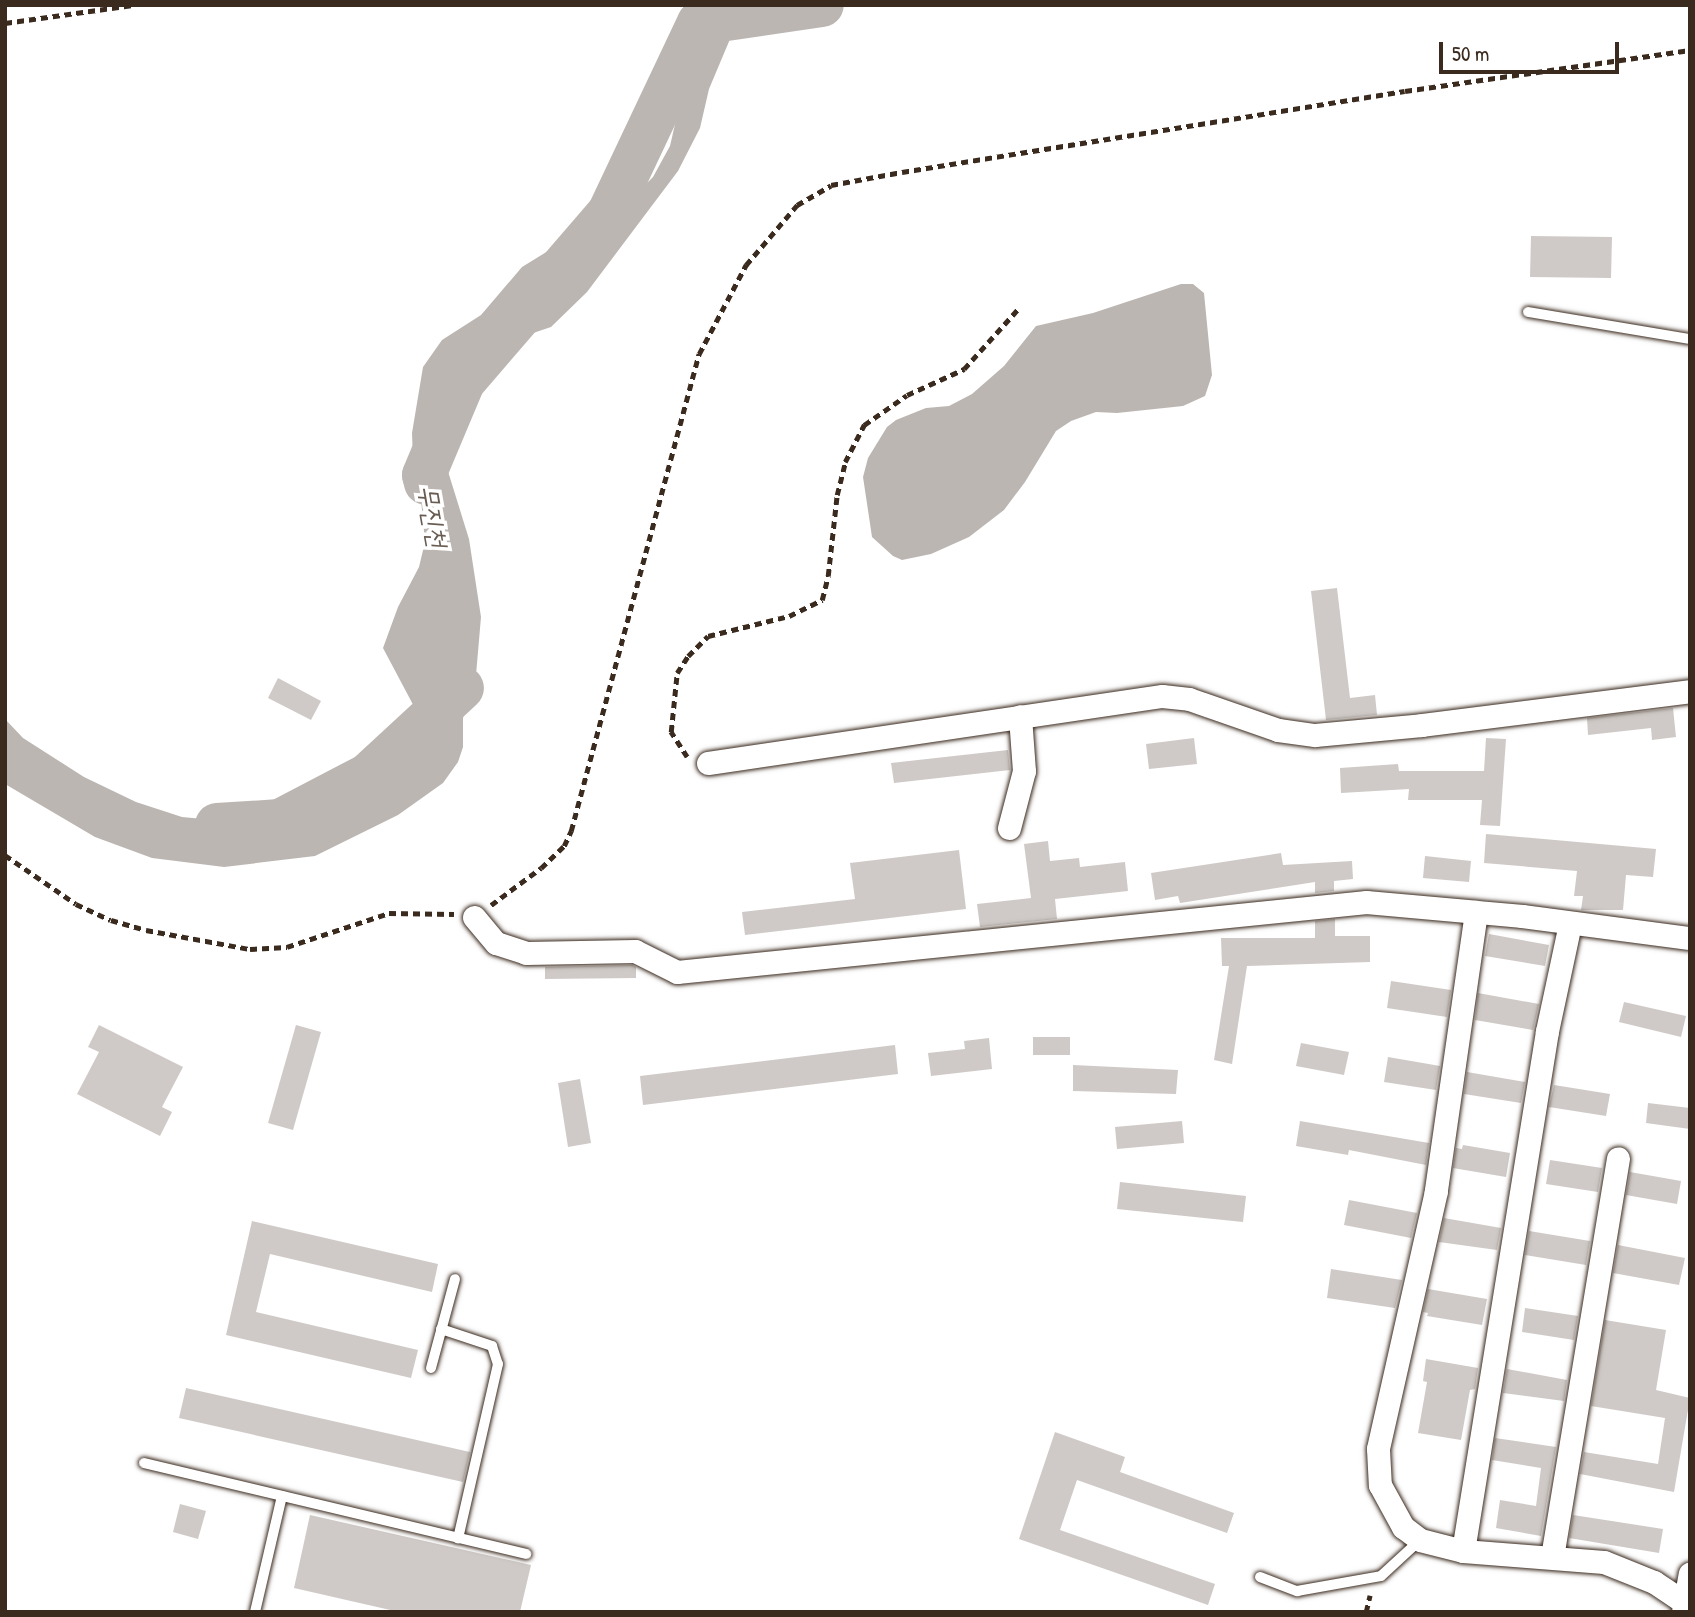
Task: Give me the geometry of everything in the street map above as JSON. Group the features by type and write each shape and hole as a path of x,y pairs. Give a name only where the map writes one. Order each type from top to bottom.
{"street":[{"path":"708,763 1162,696 1189,699 1278,730 1315,735 1422,725 1690,691"},
{"path":"1009,828 1024,771 1020,716"},
{"path":"474,917 496,943 526,953 635,951 677,972 1366,902 1476,912 1690,938"},
{"path":"1476,912 1436,1191 1378,1449 1380,1485 1404,1527 1420,1540 1463,1551 1604,1562 1654,1582 1686,1608"},
{"path":"1463,1551 1547,1031 1570,924"},
{"path":"1552,1557 1618,1158"},
{"path":"1686,1608 1690,1574"}],"lane":[{"path":"1528,312 1690,339"},
{"path":"431,1368 455,1279"},
{"path":"441,1329 492,1346 498,1364 458,1538"},
{"path":"144,1463 526,1555"},
{"path":"255,1612 282,1496"},
{"path":"1261,1577 1297,1591 1332,1587 1381,1576 1420,1540"}],"path":[{"path":"5,23 133,5"},
{"path":"5,855 76,904 111,920 146,930 250,949 287,947 388,913 418,912 474,917 541,868 564,846 571,831 699,354 746,265 797,205 831,185 902,172 1405,91 1690,50"},
{"path":"708,763 685,757 671,732 677,673 688,656 708,636 789,616 822,600 828,576 837,495 845,462 864,425 907,395 964,369 1017,309"}],"water":[{"path":"698,5 759,5 748,11 733,32 709,89 700,128 678,171 587,292 551,327 486,349 456,365 446,386 441,408 446,465 469,539 481,617 476,675 463,718 463,747 458,762 443,783 398,815 315,856 224,867 152,858 95,837 5,784 5,719 23,738 84,777 136,802 182,817 235,822 323,819 350,808 371,793 419,736 418,714 383,648 398,607 419,567 425,542 420,489 413,461 412,433 423,367 442,340 481,315 522,267 587,227 621,210 653,177 670,146 684,85 687,33"},
{"path":"1181,284 1193,284 1204,293 1212,375 1205,396 1183,406 1117,413 1096,412 1071,421 1056,431 1025,482 1004,510 969,537 931,554 902,560 893,556 872,537 863,477 868,458 887,427 896,420 926,408 949,406 972,394 1004,366 1036,326 1093,313"}],"building":[{"path":"1531,236 1612,237 1611,278 1530,277"},
{"path":"1337,588 1350,698 1375,695 1377,715 1326,720 1311,591"},
{"path":"278,678 321,701 311,720 268,698"},
{"path":"1673,708 1676,737 1652,740 1651,728 1588,735 1587,718"},
{"path":"1194,738 1197,764 1149,769 1146,744"},
{"path":"1486,738 1506,739 1500,826 1480,825 1482,800 1408,800 1409,789 1341,793 1340,768 1398,764 1399,771 1484,771"},
{"path":"1008,750 1010,770 894,783 891,763"},
{"path":"1486,834 1656,849 1653,877 1626,875 1623,910 1581,910 1583,896 1574,896 1577,871 1484,863"},
{"path":"1048,841 1050,861 1079,858 1080,867 1125,862 1128,891 1055,899 1057,919 980,927 977,904 1031,898 1024,844"},
{"path":"959,850 966,909 745,935 742,912 855,899 850,863"},
{"path":"1281,853 1283,865 1352,861 1353,879 1334,881 1334,891 1315,893 1315,882 1180,903 1178,896 1155,900 1151,873"},
{"path":"1425,856 1471,861 1469,882 1423,878"},
{"path":"1335,919 1335,936 1370,936 1370,962 1247,966 1232,1064 1214,1060 1229,966 1222,966 1221,938 1315,938 1315,921"},
{"path":"1489,934 1549,945 1545,966 1485,956"},
{"path":"545,967 636,967 636,978 545,979"},
{"path":"1391,981 1451,990 1447,1017 1387,1008"},
{"path":"1478,993 1539,1004 1533,1030 1475,1020"},
{"path":"1624,1002 1686,1016 1681,1037 1619,1022"},
{"path":"99,1025 183,1067 162,1107 172,1112 160,1136 77,1094 99,1052 88,1047"},
{"path":"296,1025 321,1032 293,1130 268,1123"},
{"path":"1033,1037 1070,1037 1070,1055 1033,1055"},
{"path":"989,1038 992,1069 931,1076 928,1053 965,1049 964,1041"},
{"path":"1301,1043 1349,1052 1344,1075 1296,1066"},
{"path":"895,1045 898,1074 643,1105 640,1076"},
{"path":"1388,1057 1440,1066 1436,1090 1384,1082"},
{"path":"1073,1065 1178,1070 1176,1094 1073,1091"},
{"path":"1467,1072 1525,1082 1521,1103 1464,1094"},
{"path":"580,1079 591,1143 568,1147 558,1083"},
{"path":"1554,1085 1610,1094 1606,1116 1549,1107"},
{"path":"1648,1103 1690,1108 1690,1129 1646,1123"},
{"path":"1182,1121 1184,1143 1117,1149 1115,1127"},
{"path":"1300,1121 1429,1143 1426,1165 1349,1150 1348,1155 1296,1146"},
{"path":"1463,1145 1510,1153 1506,1177 1453,1168 1456,1148 1462,1149"},
{"path":"1550,1160 1602,1168 1598,1192 1546,1184"},
{"path":"1630,1172 1681,1181 1677,1204 1626,1195"},
{"path":"1120,1182 1246,1196 1243,1222 1117,1209"},
{"path":"1349,1200 1417,1213 1411,1238 1344,1225"},
{"path":"1444,1218 1501,1228 1497,1250 1439,1242"},
{"path":"252,1221 438,1264 432,1292 270,1254 256,1312 418,1350 411,1378 226,1335"},
{"path":"1529,1231 1590,1241 1586,1265 1525,1255"},
{"path":"1618,1245 1685,1258 1679,1285 1613,1273"},
{"path":"1331,1269 1402,1280 1395,1308 1327,1298"},
{"path":"1428,1289 1487,1299 1482,1325 1427,1316 1428,1313 1423,1312"},
{"path":"1525,1308 1578,1316 1574,1340 1522,1332"},
{"path":"1605,1320 1666,1330 1656,1390 1690,1398 1674,1492 1580,1474 1584,1452 1658,1464 1665,1418 1591,1406"},
{"path":"1426,1359 1478,1368 1475,1389 1470,1390 1461,1440 1418,1433 1427,1382 1423,1381"},
{"path":"1507,1369 1567,1380 1564,1401 1503,1393"},
{"path":"186,1388 470,1452 463,1482 179,1418"},
{"path":"1055,1432 1125,1457 1120,1472 1234,1513 1227,1533 1077,1480 1060,1530 1215,1584 1208,1605 1019,1539"},
{"path":"1495,1438 1556,1447 1541,1536 1496,1528 1500,1500 1536,1506 1541,1468 1492,1460"},
{"path":"180,1504 206,1511 198,1539 173,1532"},
{"path":"310,1515 531,1565 520,1612 399,1612 294,1588"},
{"path":"1573,1515 1663,1529 1659,1553 1569,1538"}],"waterway":[{"name":"무진천","path":"426,483 424,475 463,382 609,213 699,23 822,5"},
{"name":"무진천","path":"217,825 280,821 368,775 462,688"}]}
